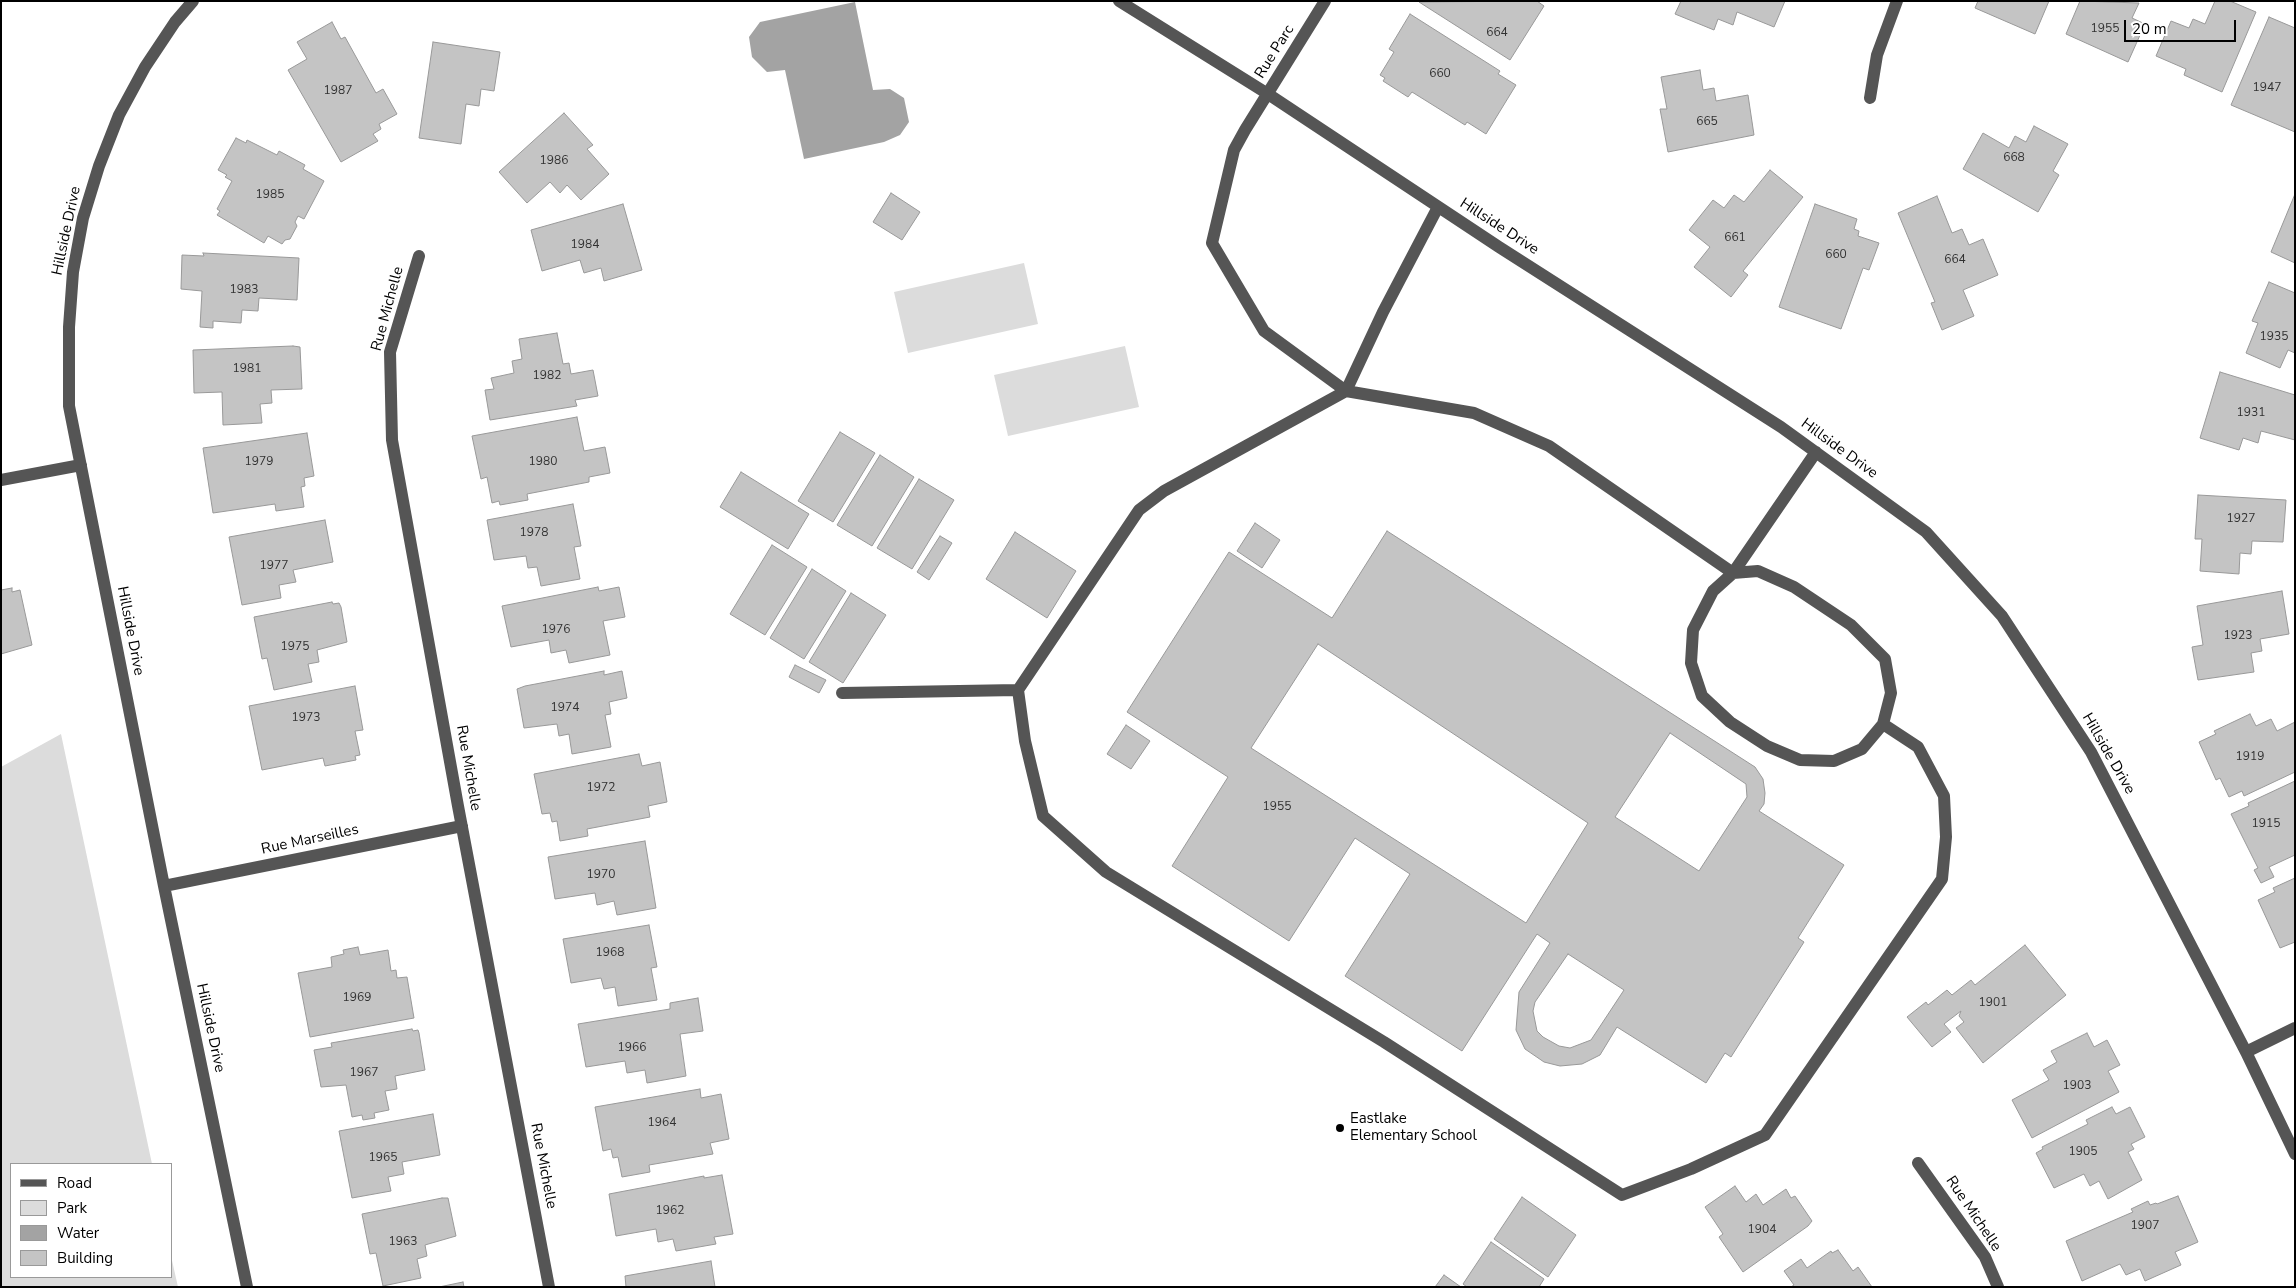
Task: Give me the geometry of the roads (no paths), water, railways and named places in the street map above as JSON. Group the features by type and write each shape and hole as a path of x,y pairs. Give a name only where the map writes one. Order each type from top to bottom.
{"street":[{"name":"Hillside Drive","path":"193,1 175,22 145,67 119,115 99,166 83,218 73,272 69,327 69,406 164,886 247,1287"},
{"name":"Hillside Drive","path":"1119,1 1268,94 1438,207 1781,427 1926,532 2002,616 2091,752 2246,1052 2295,1154"},
{"name":"Rue Parc","path":"1325,1 1234,150 1212,243 1264,331 1346,390"},
{"path":"1870,98 1877,55 1897,1"},
{"path":"1438,207 1383,312 1346,390 1164,491 1139,510 1018,690 1025,741 1043,816 1106,872 1384,1042 1622,1195 1691,1169 1765,1135 1942,879 1946,837 1944,796 1918,748 1883,724"},
{"name":"Rue Michelle","path":"419,256 390,352 392,440 462,826 549,1287"},
{"path":"1346,390 1474,413 1549,446 1733,573 1758,571 1794,586 1851,625 1885,659 1891,693 1883,724 1862,749 1834,761 1800,760 1767,746 1730,722 1702,696 1691,663 1693,630 1713,591 1733,573 1816,452"},
{"path":"1,480 81,464"},
{"path":"842,693 1018,690"},
{"name":"Rue Marseilles","path":"164,886 462,826"},
{"path":"2246,1052 2295,1028"},
{"name":"Rue Michelle","path":"1918,1163 1985,1257 1998,1287"}],"water":[{"path":"855,2 873,90 890,89 904,98 909,122 900,135 884,142 804,159 785,70 767,72 752,57 749,37 760,22"}],"place":[{"name":"Eastlake Elementary School","path":"1340,1128"}]}
